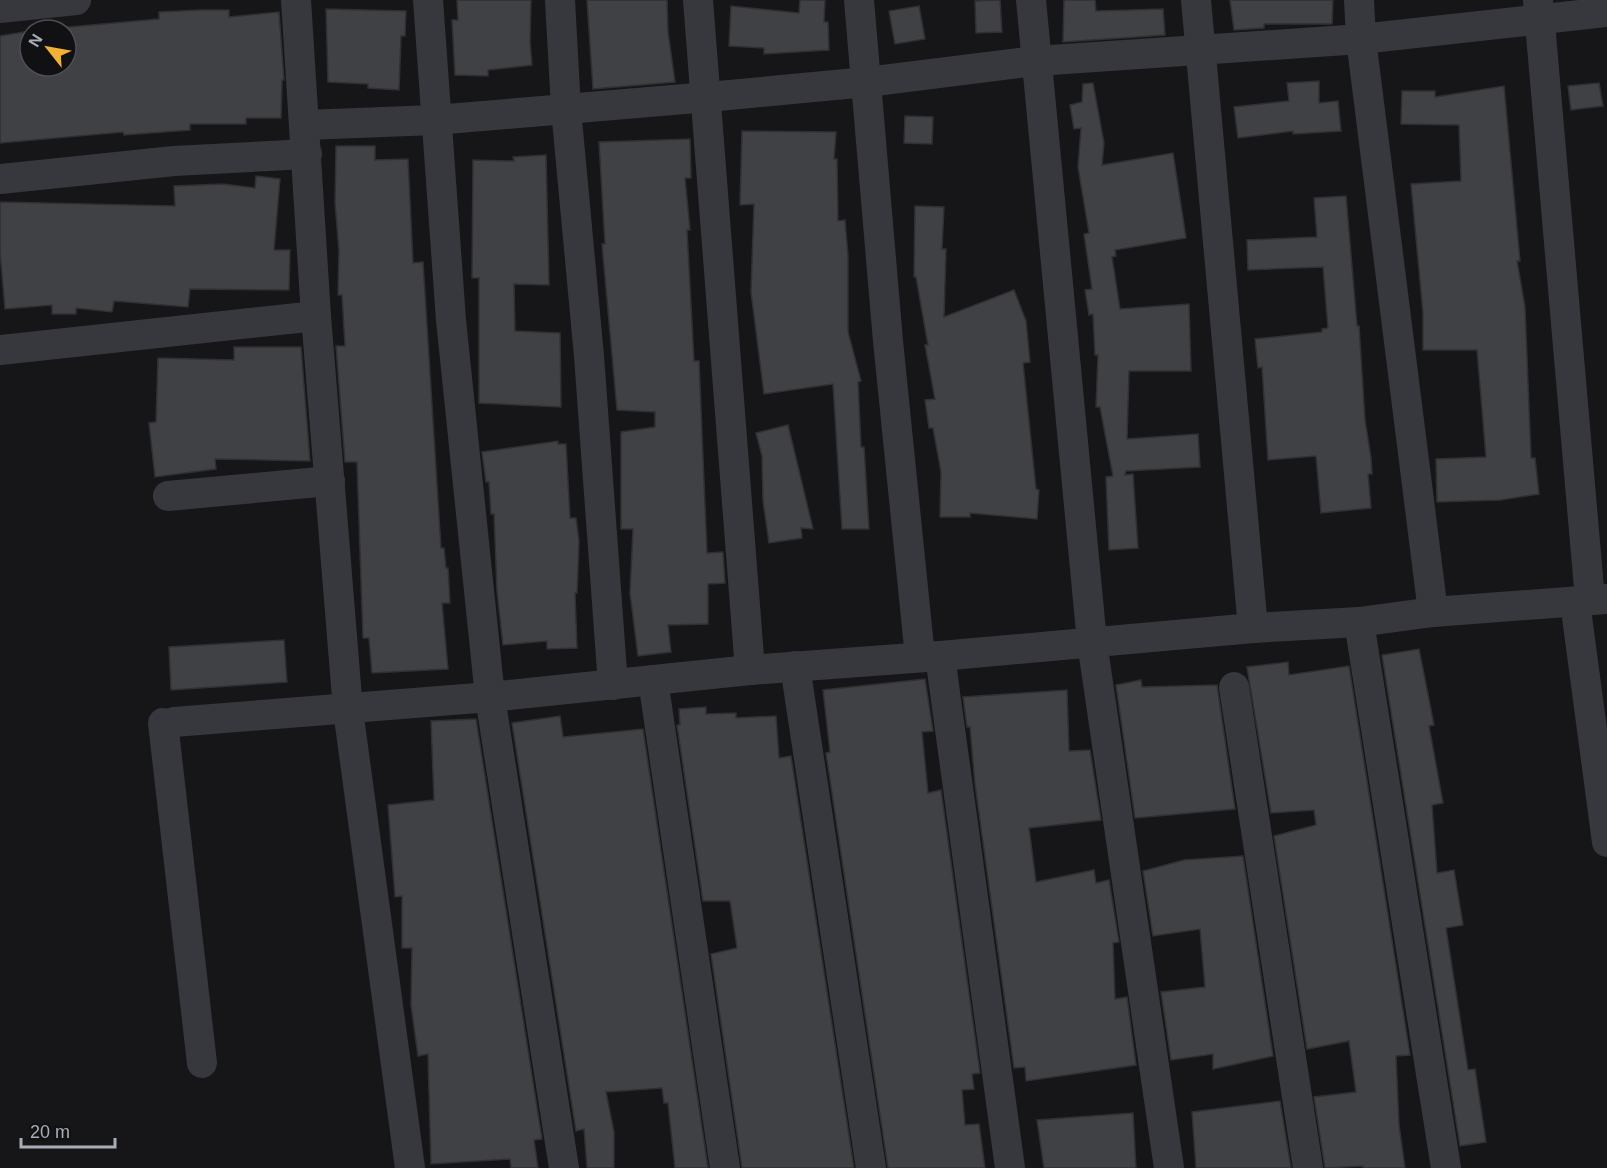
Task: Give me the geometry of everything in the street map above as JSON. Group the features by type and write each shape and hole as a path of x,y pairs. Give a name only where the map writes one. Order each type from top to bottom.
{"street":[{"path":"0,8 76,0"},
{"path":"296,0 316,316 348,710 410,1168"},
{"path":"428,0 451,320 490,697 564,1168"},
{"path":"560,0 566,109 589,356 613,685"},
{"path":"698,0 708,98 750,670"},
{"path":"859,0 888,341 930,656 1010,1168"},
{"path":"1031,0 1092,642 1169,1168"},
{"path":"1196,0 1253,628"},
{"path":"1359,0 1361,39 1433,612"},
{"path":"305,125 435,120 708,98 867,82 1036,61 1361,39 1539,10 1607,12"},
{"path":"1539,10 1590,600 1607,842"},
{"path":"0,179 174,161 307,154"},
{"path":"0,350 316,316"},
{"path":"168,496 330,481"},
{"path":"202,1063 168,723 348,710 795,666 1253,628 1359,622 1433,612 1590,600"},
{"path":"1359,622 1446,1168"},
{"path":"795,666 871,1168"},
{"path":"653,680 724,1168"},
{"path":"1234,687 1308,1168"}],"building":[{"path":"457,0 531,0 532,65 488,70 488,76 455,75 452,20 458,20"},
{"path":"587,0 667,0 668,32 675,82 593,89"},
{"path":"800,0 825,0 824,22 828,22 829,50 764,54 764,48 729,46 731,6 799,13"},
{"path":"1000,0 1002,32 976,33 975,1"},
{"path":"1064,0 1095,0 1096,11 1163,9 1165,35 1063,42"},
{"path":"1230,0 1333,0 1332,24 1264,24 1264,28 1234,30"},
{"path":"919,6 925,39 895,44 889,11"},
{"path":"326,9 406,11 405,36 401,36 399,90 368,88 368,84 328,82"},
{"path":"229,10 229,17 279,12 284,80 282,80 281,118 246,118 246,124 190,124 190,130 124,135 123,132 0,143 0,36 18,33 18,78 78,78 78,26 159,19 159,12"},
{"path":"1319,81 1319,103 1338,101 1341,131 1293,134 1293,131 1238,138 1234,107 1289,101 1287,83"},
{"path":"1093,83 1104,143 1102,165 1173,153 1186,238 1115,250 1116,256 1112,257 1120,309 1189,304 1191,371 1129,371 1127,439 1198,434 1200,467 1126,471 1125,475 1133,474 1138,548 1109,550 1106,477 1113,476 1100,407 1096,407 1098,355 1095,355 1093,314 1089,315 1085,290 1092,289 1084,234 1089,233 1078,167 1081,128 1074,129 1070,105 1082,102 1083,84"},
{"path":"1599,83 1603,106 1571,110 1568,86"},
{"path":"1504,86 1520,261 1517,261 1525,307 1531,458 1535,458 1539,494 1500,500 1437,502 1436,459 1486,457 1477,350 1423,350 1423,313 1411,184 1461,181 1459,125 1401,124 1402,91 1435,91 1435,97"},
{"path":"905,116 933,117 932,144 904,143"},
{"path":"742,131 836,132 834,159 837,159 838,221 845,220 848,256 848,332 861,381 858,382 861,447 864,447 869,529 842,529 833,384 764,394 751,292 754,204 740,205"},
{"path":"690,139 691,178 685,178 690,230 687,230 694,361 699,361 707,553 723,552 725,583 708,584 708,624 668,625 671,652 638,656 630,593 633,529 621,529 621,432 655,427 655,412 617,410 602,244 605,244 599,142"},
{"path":"336,146 375,146 375,160 408,159 413,263 423,262 441,548 444,548 446,568 448,568 450,603 442,603 448,669 372,673 369,638 363,638 357,462 345,462 336,346 345,346 342,295 338,295"},
{"path":"546,155 549,285 514,284 515,331 560,333 561,407 479,403 479,278 472,278 473,160 514,161 513,157"},
{"path":"256,176 280,179 274,250 290,250 289,290 190,289 188,307 114,301 112,312 76,308 76,314 52,314 52,305 5,309 0,252 0,202 175,206 174,186 223,184 255,188"},
{"path":"1346,196 1357,326 1359,326 1365,420 1371,458 1372,474 1368,474 1371,508 1321,513 1316,456 1268,460 1262,367 1258,368 1255,339 1322,332 1322,329 1328,328 1323,267 1248,270 1247,240 1317,237 1314,198"},
{"path":"915,206 944,207 942,249 946,249 944,317 1014,290 1026,321 1030,362 1023,363 1036,489 1039,490 1037,519 970,513 970,517 940,517 941,472 933,428 929,428 925,400 935,399 925,345 928,345 916,277 914,277"},
{"path":"234,347 301,347 310,461 215,459 216,469 155,477 149,423 156,422 158,358 234,360"},
{"path":"788,425 813,529 801,528 802,538 769,543 763,501 762,456 756,433"},
{"path":"558,441 558,444 566,444 570,518 576,518 579,541 577,593 575,593 577,648 547,649 547,641 503,645 497,591 494,514 491,514 489,482 486,482 482,452"},
{"path":"284,640 287,682 171,690 169,647"},
{"path":"1419,649 1434,725 1429,726 1443,803 1432,805 1437,873 1454,870 1463,925 1446,928 1468,1070 1475,1069 1486,1142 1460,1146 1382,655"},
{"path":"1288,662 1289,675 1349,666 1410,1055 1396,1056 1399,1125 1405,1168 1363,1168 1363,1166 1325,1168 1314,1097 1356,1092 1349,1041 1307,1049 1274,836 1316,825 1314,810 1271,813 1247,667"},
{"path":"925,679 933,731 922,732 928,793 941,790 980,1073 972,1074 974,1089 962,1090 965,1125 979,1124 985,1168 888,1168 826,753 830,752 823,690"},
{"path":"1141,680 1142,687 1217,685 1235,809 1135,818 1116,685"},
{"path":"1067,690 1069,751 1090,750 1101,820 1029,828 1036,882 1094,870 1096,883 1109,880 1119,942 1113,943 1115,999 1127,997 1136,1065 1026,1081 1025,1067 1014,1068 975,784 970,727 967,727 963,697"},
{"path":"706,707 706,714 736,713 736,718 776,716 779,758 791,756 854,1168 742,1168 711,954 737,948 730,901 703,901 677,725 680,725 679,709"},
{"path":"560,716 563,737 643,729 708,1168 675,1168 668,1103 664,1103 662,1088 606,1092 614,1132 614,1168 587,1168 584,1129 576,1131 512,723"},
{"path":"476,719 542,1139 534,1140 538,1168 511,1168 510,1159 431,1164 428,1054 418,1056 411,1005 412,948 402,948 402,896 395,897 388,805 434,800 431,721"},
{"path":"1243,856 1273,1056 1213,1069 1213,1054 1171,1060 1161,992 1205,987 1200,929 1153,936 1143,871 1184,860"},
{"path":"1280,1101 1291,1168 1196,1168 1192,1112"},
{"path":"1133,1113 1136,1168 1044,1168 1037,1120"}]}
